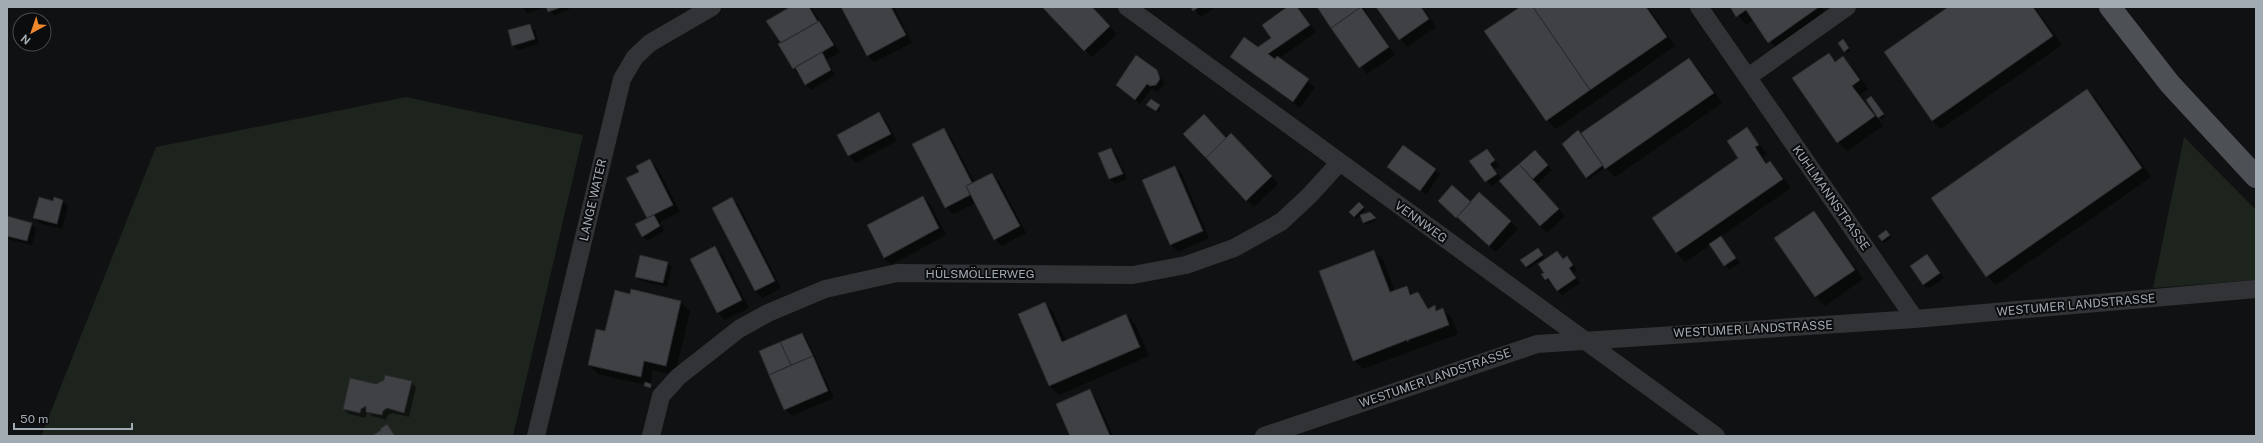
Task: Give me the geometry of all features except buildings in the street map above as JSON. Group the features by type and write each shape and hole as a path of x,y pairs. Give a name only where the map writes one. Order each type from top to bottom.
{"main road":[{"path":"2110,7 2170,84 2256,177"}],"street":[{"name":"LANGE WATER","path":"536,436 622,78 635,56 650,43 712,7"},
{"name":"VENNWEG","path":"1127,7 1582,340 1716,436"},
{"name":"KUHLMANNSTRASSE","path":"1699,7 1915,319"},
{"path":"1748,77 1847,7"},
{"name":"HÜLSMÖLLERWEG","path":"651,436 661,396 678,377 739,329 768,313 825,289 897,273 1133,275 1186,265 1234,248 1281,222 1309,196 1340,162"},
{"name":"WESTUMER LANDSTRASSE","path":"1264,436 1536,344 1915,319 2256,289"}],"shaded area":[{"path":"406,97 583,135 513,436 41,436 156,147"},
{"path":"2184,137 2256,210 2256,280 2153,288"}]}
